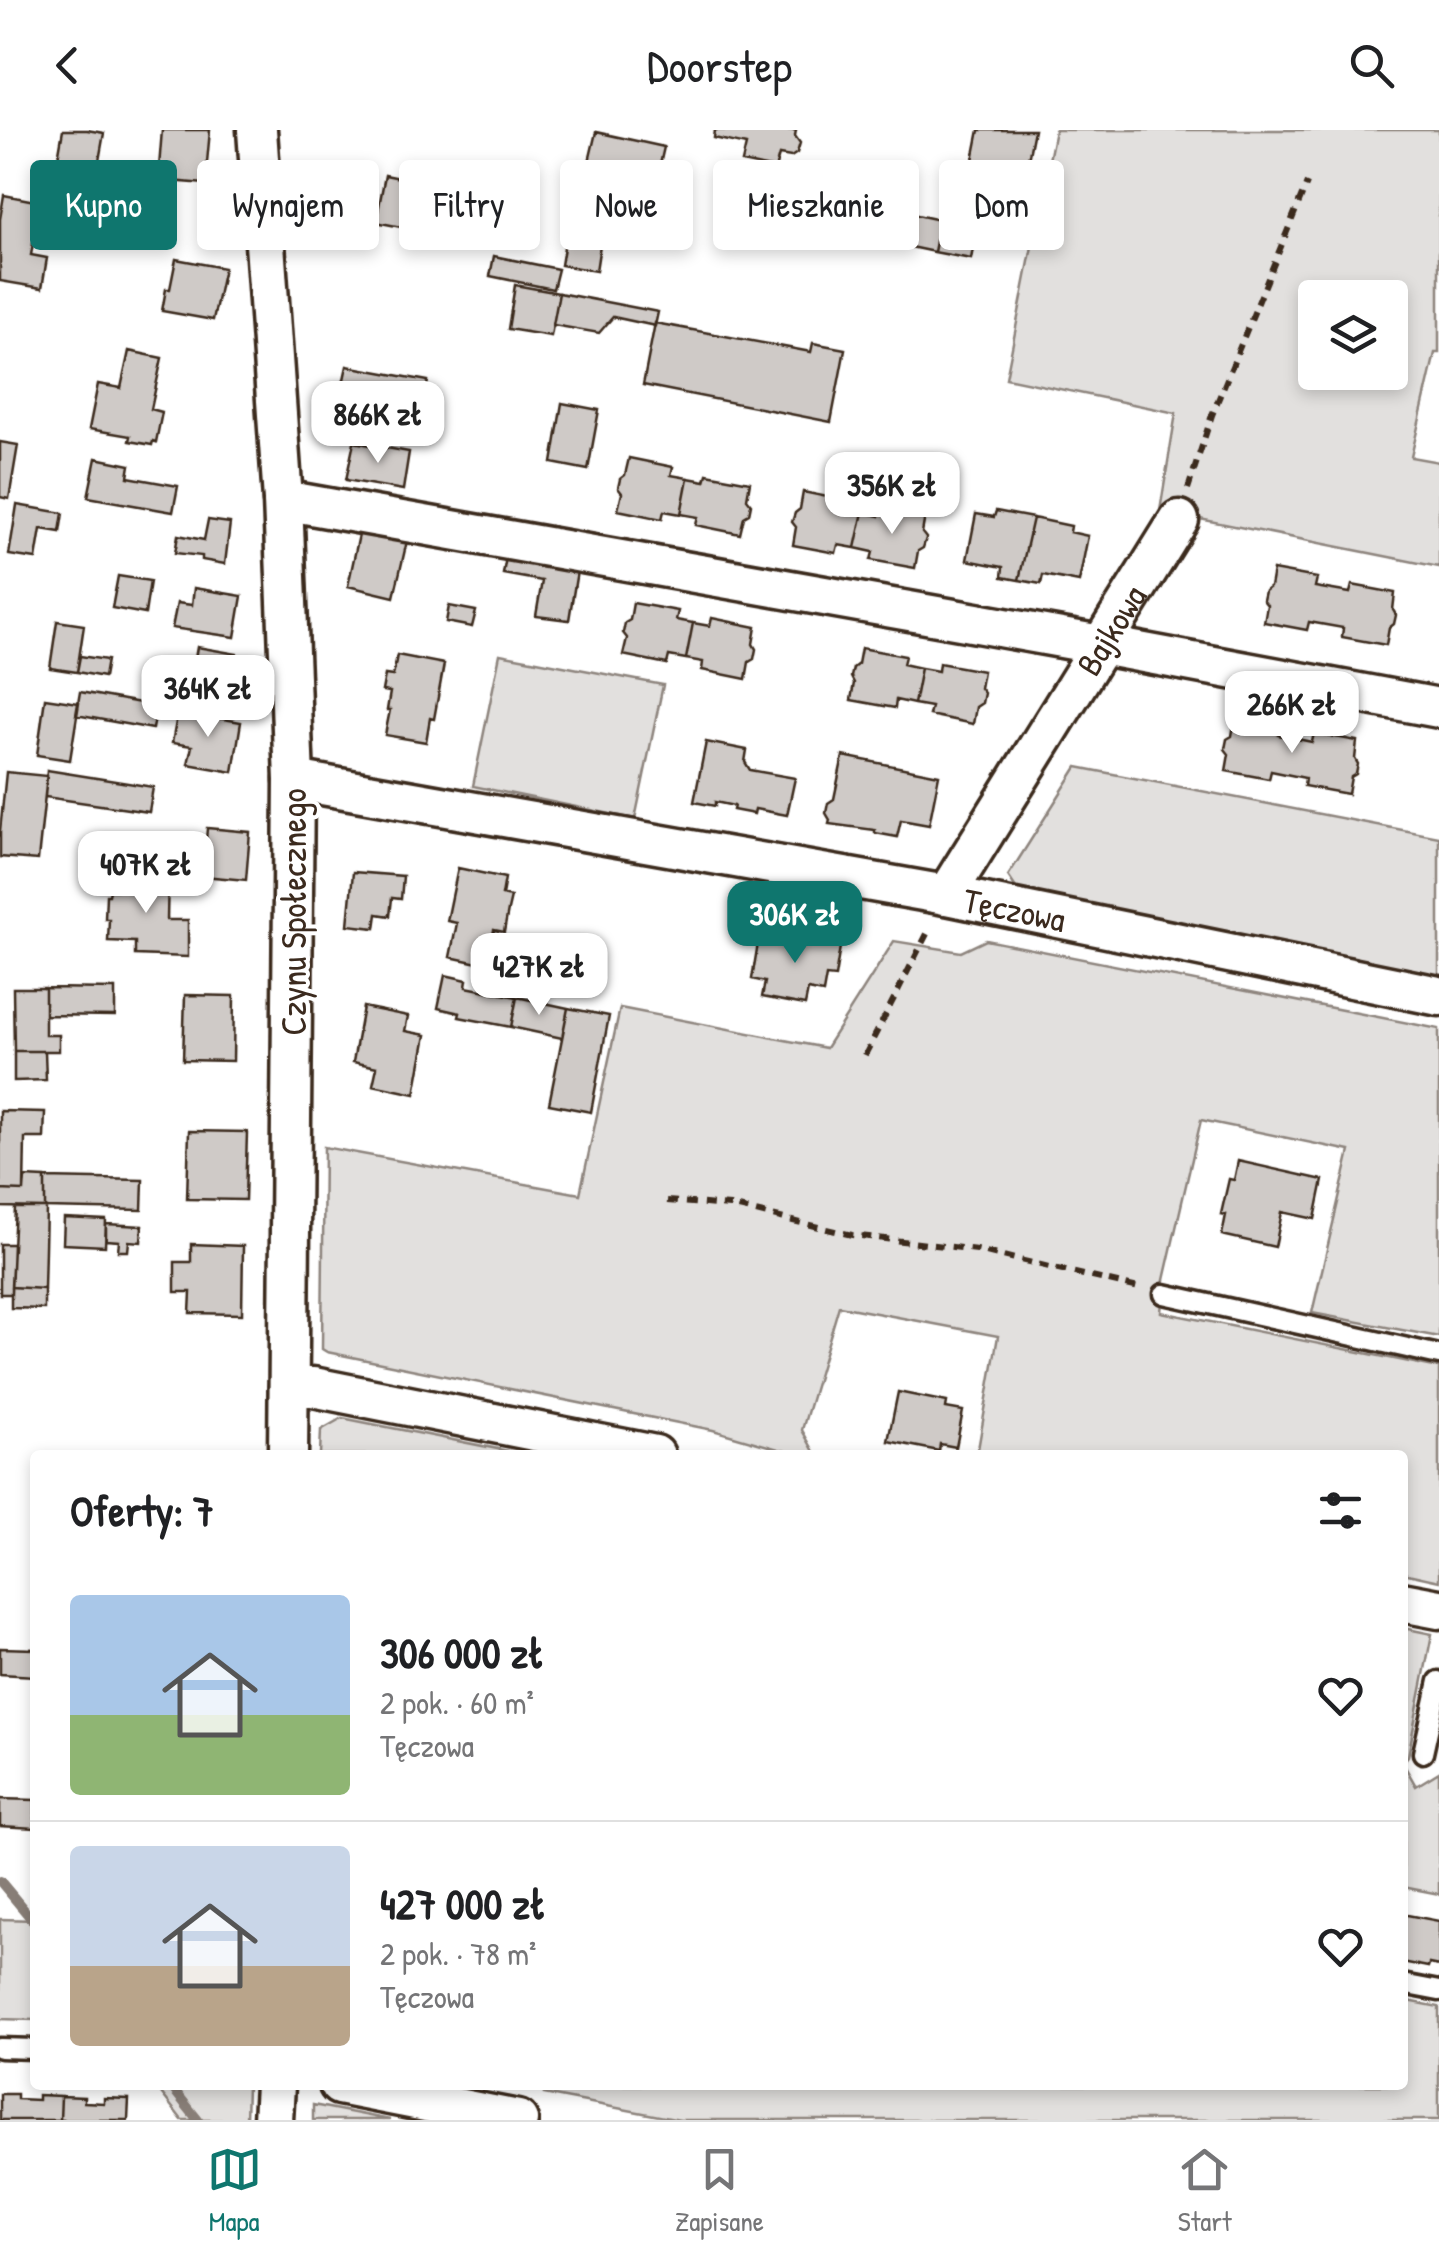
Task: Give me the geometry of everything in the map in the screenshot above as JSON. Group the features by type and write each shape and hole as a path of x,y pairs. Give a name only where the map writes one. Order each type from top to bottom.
{"street":[{"name":"Czynu Społecznego","path":"257,130 282,500 294,780 288,1450"},
{"path":"282,500 1439,708"},
{"name":"Bajkowa","path":"946,896 1178,520"},
{"name":"Tęczowa","path":"294,780 946,896 1439,996"},
{"path":"290,1387 313,1388 629,1450"},
{"path":"1408,1603 1439,1609"},
{"path":"274,2120 275,2090"},
{"path":"365,2090 518,2120"}],"lane":[{"path":"1164,1294 1439,1355"},
{"path":"1424,1753 1439,1681"},
{"path":"1408,1985 1439,1991"},
{"path":"0,2048 30,2049"}],"path":[{"path":"1178,520 1212,415 1307,183"},
{"path":"866,1055 946,896"},
{"path":"667,1202 730,1206 852,1235 976,1250 1164,1294"}],"shaded area":[{"path":"1055,130 1439,130 1439,353 1435,353 1411,457 1439,462 1439,567 1160,511 1176,413 1006,378 1031,250 1064,250 1064,160 1049,160"},
{"path":"500,654 663,685 635,819 473,786"},
{"path":"1077,767 1439,837 1439,975 1020,894 1008,876"},
{"path":"986,940 1439,1029 1439,1337 1312,1313 1350,1151 1201,1120 1164,1280 1161,1312 1439,1368 1439,1581 1408,1574 1408,1450 978,1450 998,1336 839,1306 802,1430 813,1450 782,1450 713,1430 322,1349 324,1147 580,1194 620,1008 826,1048 894,941 961,952"},
{"path":"342,1418 503,1450 320,1450 321,1430"},
{"path":"1408,1629 1432,1634 1408,1756"},
{"path":"1408,1772 1416,1786 1439,1772 1439,1894 1408,1888"},
{"path":"0,1919 30,1920 30,2020 0,2019"},
{"path":"1408,2001 1439,2007 1439,2120 680,2120 544,2094 545,2090 1408,2090"},
{"path":"159,2090 247,2090 246,2120 182,2120"},
{"path":"313,2105 390,2120 313,2120"}],"building":[{"path":"63,130 104,133 99,160 58,160"},
{"path":"162,130 210,130 207,160 197,160 197,183 177,182 177,160 160,160"},
{"path":"715,130 796,130 800,143 791,157 742,160 746,145 714,138"},
{"path":"979,130 1034,130 1028,160 973,160"},
{"path":"596,132 664,147 661,160 589,160"},
{"path":"385,175 399,178 399,227 379,223"},
{"path":"4,195 30,200 31,255 47,258 42,288 0,281"},
{"path":"919,215 939,220 934,252 919,249"},
{"path":"939,225 939,250 973,250 971,259 934,252"},
{"path":"564,250 599,250 596,271 561,265"},
{"path":"494,256 558,269 553,289 490,276"},
{"path":"176,259 224,268 213,320 162,311"},
{"path":"515,285 559,293 551,336 508,329"},
{"path":"559,293 658,312 655,326 613,317 599,333 553,325"},
{"path":"655,323 811,352 813,343 845,349 831,422 643,385"},
{"path":"129,351 162,358 151,409 162,412 152,445 129,441 130,436 89,429 98,384 121,388"},
{"path":"347,366 428,381 423,408 341,393"},
{"path":"562,403 599,410 588,470 552,463"},
{"path":"0,442 18,445 9,499 0,497"},
{"path":"354,442 409,452 403,490 346,480"},
{"path":"96,458 130,465 128,477 178,486 173,512 88,497"},
{"path":"629,458 673,467 671,475 688,478 681,514 664,511 662,519 618,510 622,493 618,488"},
{"path":"707,474 750,482 747,499 751,504 740,534 696,525 698,517 681,514 688,478 705,481"},
{"path":"803,492 847,501 845,509 863,512 855,548 838,545 836,553 793,545 796,527 792,522 800,509"},
{"path":"17,505 63,513 60,532 41,529 36,559 9,555"},
{"path":"881,508 925,516 922,533 926,538 918,551 915,568 871,560 873,552 855,548 863,512 879,516"},
{"path":"996,511 1033,518 1019,580 1002,577 1003,567 967,560 976,514 994,517"},
{"path":"1033,518 1071,526 1070,532 1088,536 1079,582 1043,575 1041,584 1019,580"},
{"path":"208,520 230,523 225,564 175,553 178,535 204,540"},
{"path":"360,530 407,541 394,597 348,586"},
{"path":"506,557 577,571 569,620 536,616 542,581 503,574"},
{"path":"1273,570 1317,578 1315,587 1350,593 1352,585 1395,593 1396,615 1386,645 1342,637 1343,628 1309,622 1307,630 1264,622 1267,605 1263,600"},
{"path":"118,576 150,581 145,614 112,608"},
{"path":"194,588 242,596 235,637 172,628 177,603 192,605"},
{"path":"633,603 678,611 676,620 693,623 686,659 669,656 667,664 623,655 627,638 623,633"},
{"path":"449,606 476,611 472,627 446,622"},
{"path":"712,618 756,627 756,649 746,679 702,670 703,662 686,659 693,623 710,626"},
{"path":"57,621 84,625 77,672 50,668"},
{"path":"197,647 237,654 229,698 189,692"},
{"path":"861,648 905,656 903,664 921,668 914,704 896,700 895,708 851,700 851,677"},
{"path":"397,655 444,664 426,742 385,735 390,692 382,691 385,675 393,676"},
{"path":"80,656 107,660 104,677 77,672"},
{"path":"939,663 983,671 980,688 984,693 973,724 929,715 931,707 914,704 921,668 938,671"},
{"path":"80,692 157,706 153,729 76,715"},
{"path":"45,698 79,703 70,760 37,755"},
{"path":"178,711 241,722 233,772 188,764 192,746 172,743"},
{"path":"1235,719 1279,727 1278,735 1312,742 1314,733 1357,741 1358,764 1348,794 1304,786 1305,778 1271,771 1269,779 1226,771 1229,754 1225,749"},
{"path":"706,742 747,750 745,762 750,770 795,778 787,815 755,809 754,814 715,802 715,806 694,802"},
{"path":"843,756 939,775 929,825 901,820 897,837 829,824 828,803 834,799"},
{"path":"47,770 153,787 149,812 45,797"},
{"path":"6,772 47,776 38,860 0,857"},
{"path":"207,828 250,832 246,880 203,876"},
{"path":"143,868 148,874 168,874 167,920 188,920 188,957 135,955 135,942 108,941 106,895 110,890 122,890 122,873"},
{"path":"458,868 505,878 502,895 511,897 504,932 494,930 487,965 450,957 457,923 447,921"},
{"path":"353,872 403,876 401,899 392,898 390,916 377,914 375,928 348,925"},
{"path":"760,931 802,944 805,934 841,941 835,977 826,976 823,993 808,990 805,1005 762,997 765,982 752,979"},
{"path":"445,975 467,980 466,987 517,997 511,1027 459,1017 460,1013 438,1008"},
{"path":"13,988 45,988 45,1035 59,1035 59,1051 14,1051"},
{"path":"45,988 115,989 115,1016 45,1015"},
{"path":"185,995 234,996 233,1061 183,1060"},
{"path":"517,997 568,1008 562,1038 511,1027"},
{"path":"363,1007 408,1016 405,1031 426,1035 415,1094 373,1085 377,1067 353,1062"},
{"path":"568,1008 609,1016 591,1112 549,1104"},
{"path":"14,1051 45,1051 46,1080 14,1081"},
{"path":"0,1111 45,1112 44,1138 25,1138 24,1191 0,1190"},
{"path":"189,1131 247,1132 245,1200 187,1199"},
{"path":"1238,1161 1323,1180 1315,1219 1282,1212 1275,1247 1222,1235 1226,1215 1221,1214 1229,1179 1234,1180"},
{"path":"25,1177 45,1178 45,1208 0,1207 0,1190 24,1191"},
{"path":"45,1178 143,1180 142,1210 45,1208"},
{"path":"15,1208 46,1208 44,1289 11,1287"},
{"path":"64,1218 106,1220 105,1246 63,1244"},
{"path":"106,1224 142,1226 141,1242 129,1241 128,1251 118,1251 119,1241 106,1240"},
{"path":"0,1244 13,1244 11,1294 0,1294"},
{"path":"191,1244 243,1246 242,1314 190,1313 191,1292 175,1292 175,1262 191,1262"},
{"path":"11,1287 44,1289 44,1309 11,1308"},
{"path":"898,1392 947,1402 946,1408 963,1411 956,1447 940,1444 939,1450 934,1450 888,1441"},
{"path":"0,1648 30,1649 30,1676 0,1674"},
{"path":"0,1799 30,1800 30,1828 0,1826"},
{"path":"1408,1915 1439,1921 1439,1966 1408,1963"},
{"path":"0,2094 38,2100 38,2095 61,2096 60,2120 0,2120"},
{"path":"61,2096 104,2103 104,2098 129,2099 128,2120 60,2120"}],"waterway":[{"path":"0,1881 30,1917"},
{"path":"174,2090 198,2120"}]}
